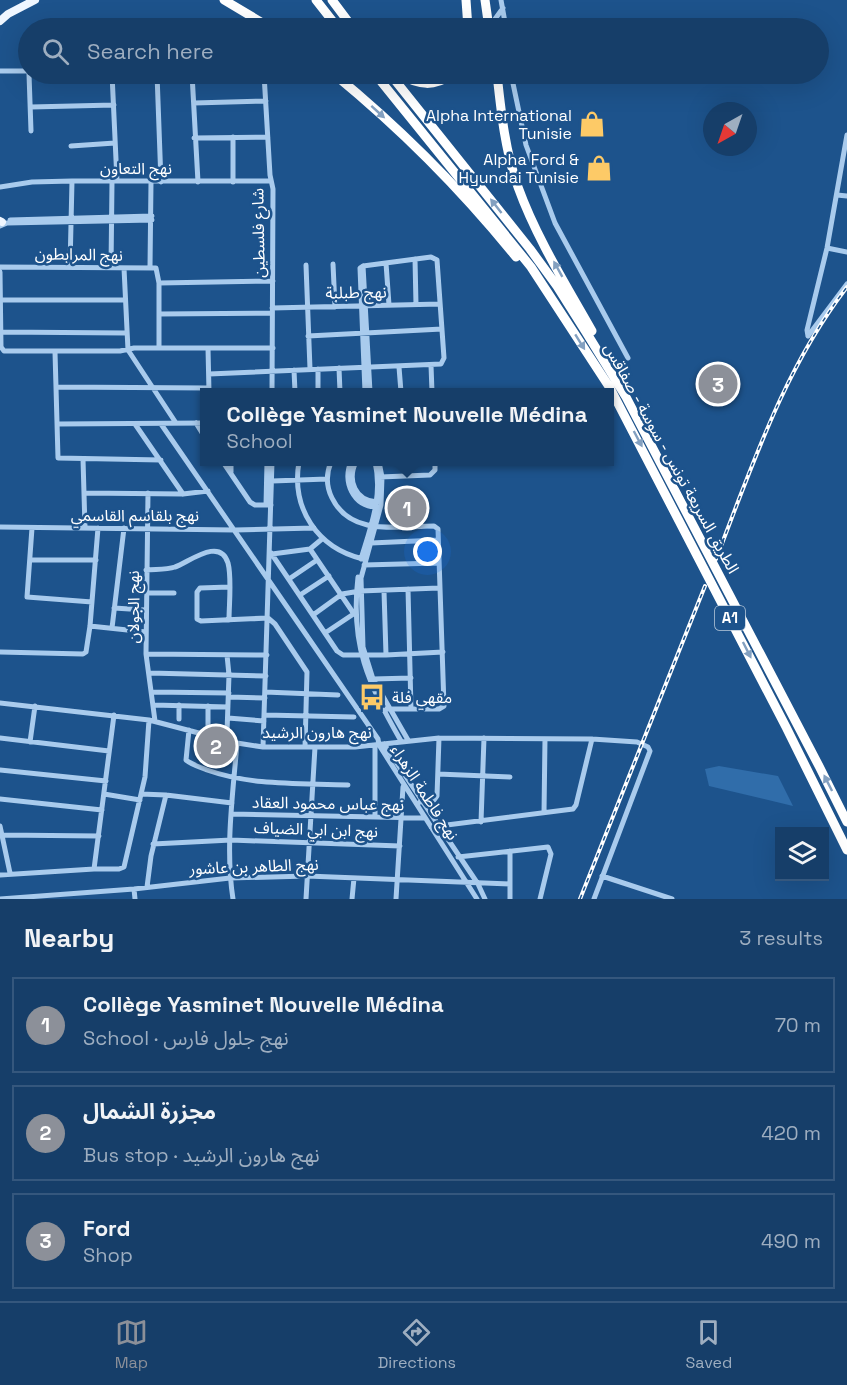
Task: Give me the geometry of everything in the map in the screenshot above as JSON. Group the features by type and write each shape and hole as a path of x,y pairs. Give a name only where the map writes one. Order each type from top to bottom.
{"highway":[{"path":"224,0 254,18"},
{"path":"316,0 330,18"},
{"path":"332,0 346,18"},
{"path":"466,0 467,18"},
{"path":"485,0 488,18"},
{"path":"345,84 427,156 551,296"},
{"name":"الطريق السريعة تونس - سوسة - صفاقس","path":"383,84 495,220 551,296 610,388"},
{"name":"الطريق السريعة تونس - سوسة - صفاقس","path":"398,84 557,286 626,397 847,822"},
{"path":"498,84 517,186 531,217 624,388 741,618"},
{"name":"الطريق السريعة تونس - سوسة - صفاقس","path":"614,395 786,727 847,850"}],"main road":[{"path":"0,21 8,14 35,0"}],"street":[{"path":"501,0 504,18"},
{"path":"496,18 503,8"},
{"path":"0,71 18,72"},
{"path":"30,84 31,132"},
{"path":"111,268 115,143 113,84"},
{"path":"158,84 161,182"},
{"path":"193,84 198,182"},
{"name":"شارع فلسطين","path":"265,84 272,182 272,388"},
{"path":"513,84 526,145 555,223 628,358"},
{"path":"194,103 266,101"},
{"path":"31,107 114,105"},
{"path":"847,135 827,248 807,330 808,336 847,284"},
{"path":"233,137 233,182"},
{"path":"194,138 268,137"},
{"path":"71,146 115,143"},
{"path":"70,267 72,181"},
{"name":"نهج التعاون","path":"0,187 32,182 72,181 272,182"},
{"path":"152,182 153,268 159,283 159,348"},
{"path":"837,195 847,196"},
{"path":"0,223 31,220 152,218"},
{"path":"827,248 847,252"},
{"path":"209,374 310,369 367,367 399,367 441,364 444,358 437,260 431,257 363,266 365,333 367,367 369,388"},
{"path":"415,259 416,305"},
{"path":"386,263 389,306"},
{"path":"333,264 335,306"},
{"path":"306,265 310,369"},
{"name":"نهج المرابطون","path":"0,267 153,268"},
{"path":"124,268 127,349 176,423"},
{"path":"0,272 1,346 4,351 273,348"},
{"path":"159,283 273,281"},
{"path":"1,300 124,300"},
{"name":"نهج طبلبة","path":"159,314 440,304"},
{"path":"309,336 442,329"},
{"path":"1,332 126,333"},
{"path":"208,348 208,388"},
{"path":"55,352 57,457 59,459 161,460"},
{"path":"431,365 432,388"},
{"path":"365,388 367,367"},
{"path":"399,367 400,388"},
{"path":"339,368 340,388"},
{"path":"318,369 318,388"},
{"path":"294,370 295,388"},
{"path":"56,387 200,390"},
{"path":"196,423 200,430"},
{"path":"58,424 200,423"},
{"path":"135,424 183,494"},
{"path":"161,424 236,530 379,744 375,817"},
{"path":"83,459 85,528"},
{"path":"226,466 250,502 255,505 269,505"},
{"path":"231,466 231,474"},
{"path":"264,747 271,553 267,466"},
{"path":"269,505 272,466"},
{"path":"299,466 297,480 303,504 322,539 342,552 363,561 438,563"},
{"path":"330,466 327,479 329,492 340,511 355,522 374,527 434,525 438,530 444,706 439,710 386,709"},
{"path":"353,466 351,474 355,489 364,499 377,504"},
{"path":"378,466 381,477 381,505 363,561 355,613 362,656 386,709 404,741"},
{"path":"381,477 430,475 434,472 435,466"},
{"path":"363,561 371,543 381,477"},
{"path":"272,481 327,479"},
{"path":"84,493 183,494 208,491"},
{"name":"نهج الجولان","path":"94,868 119,869 124,867 145,771 154,705 146,654 148,493"},
{"name":"نهج بلقاسم القاسمي","path":"0,527 236,530 314,528"},
{"path":"32,528 28,597 92,602"},
{"path":"0,652 83,654 87,650 98,528"},
{"path":"112,628 124,528"},
{"path":"271,553 310,549 322,539"},
{"path":"371,543 438,540"},
{"path":"310,549 355,613"},
{"path":"147,570 177,566 202,553 220,554 226,559 229,571 229,621"},
{"path":"271,553 342,655 443,652"},
{"path":"30,560 96,560"},
{"path":"289,579 317,560"},
{"path":"300,595 329,576"},
{"path":"229,587 200,588 197,592 196,617 201,621 268,618 275,624 304,666 308,678 305,747"},
{"path":"313,615 342,594 358,591 440,588"},
{"path":"408,589 411,709"},
{"path":"358,591 362,656 386,709"},
{"path":"384,591 386,655"},
{"path":"146,593 174,593"},
{"path":"114,608 145,610"},
{"path":"325,633 355,613"},
{"path":"90,626 146,632"},
{"path":"146,654 267,655"},
{"path":"227,655 229,675 227,732"},
{"path":"150,673 266,676"},
{"path":"373,679 411,678"},
{"path":"153,692 338,695"},
{"name":"نهج هارون الرشيد","path":"0,703 152,720 237,743 264,747 379,744 439,738 592,739 638,742 650,750 602,876"},
{"path":"154,705 228,707"},
{"path":"179,705 179,719"},
{"path":"30,742 35,706"},
{"path":"208,706 208,727"},
{"path":"0,874 94,868 114,715"},
{"path":"228,718 354,717"},
{"path":"189,730 186,757 188,762 234,778 247,781 348,785"},
{"path":"0,738 109,751"},
{"path":"418,802 434,800 437,796 439,738"},
{"path":"480,822 484,738"},
{"path":"544,739 544,813"},
{"path":"431,827 569,811 575,807 592,739"},
{"path":"232,899 231,814 237,743"},
{"name":"نهج فاطمة الزهراء","path":"379,744 404,786 440,826 463,858 485,899"},
{"name":"نهج فاطمة الزهراء","path":"379,744 418,802 425,818 477,899"},
{"path":"306,899 315,747"},
{"path":"0,770 106,781"},
{"path":"438,774 510,777"},
{"path":"396,899 404,786"},
{"path":"104,794 141,797 166,795 232,803"},
{"path":"147,887 153,844 166,795"},
{"path":"0,799 102,810"},
{"name":"نهج عباس محمود العقاد","path":"231,814 425,818"},
{"path":"0,826 10,873"},
{"path":"2,835 99,836"},
{"name":"نهج ابن ابي الضياف","path":"153,844 231,840 400,846"},
{"path":"454,863 463,858 545,846 550,849 551,854 540,899"},
{"path":"510,851 510,899"},
{"name":"نهج الطاهر بن عاشور","path":"0,899 134,889 230,878 307,876 510,884"},
{"path":"594,899 602,876 672,899"},
{"path":"352,899 354,878"},
{"path":"134,889 135,899"}],"shaded area":[{"path":"719,766 778,776 793,806 709,786 705,769"}],"railway":[{"path":"716,559 757,453 788,384 825,318 847,287"},
{"path":"580,899 705,586"}],"place":[{"name":"Alpha International Tunisie","path":"592,124"},
{"name":"Alpha Ford & Hyundai Tunisie","path":"599,168"},
{"name":"Ford","path":"718,384"},
{"name":"Collège Yasminet Nouvelle Médina","path":"407,508"},
{"name":"مقهي فلة","path":"372,697"},
{"name":"مجزرة الشمال","path":"216,746"}]}
